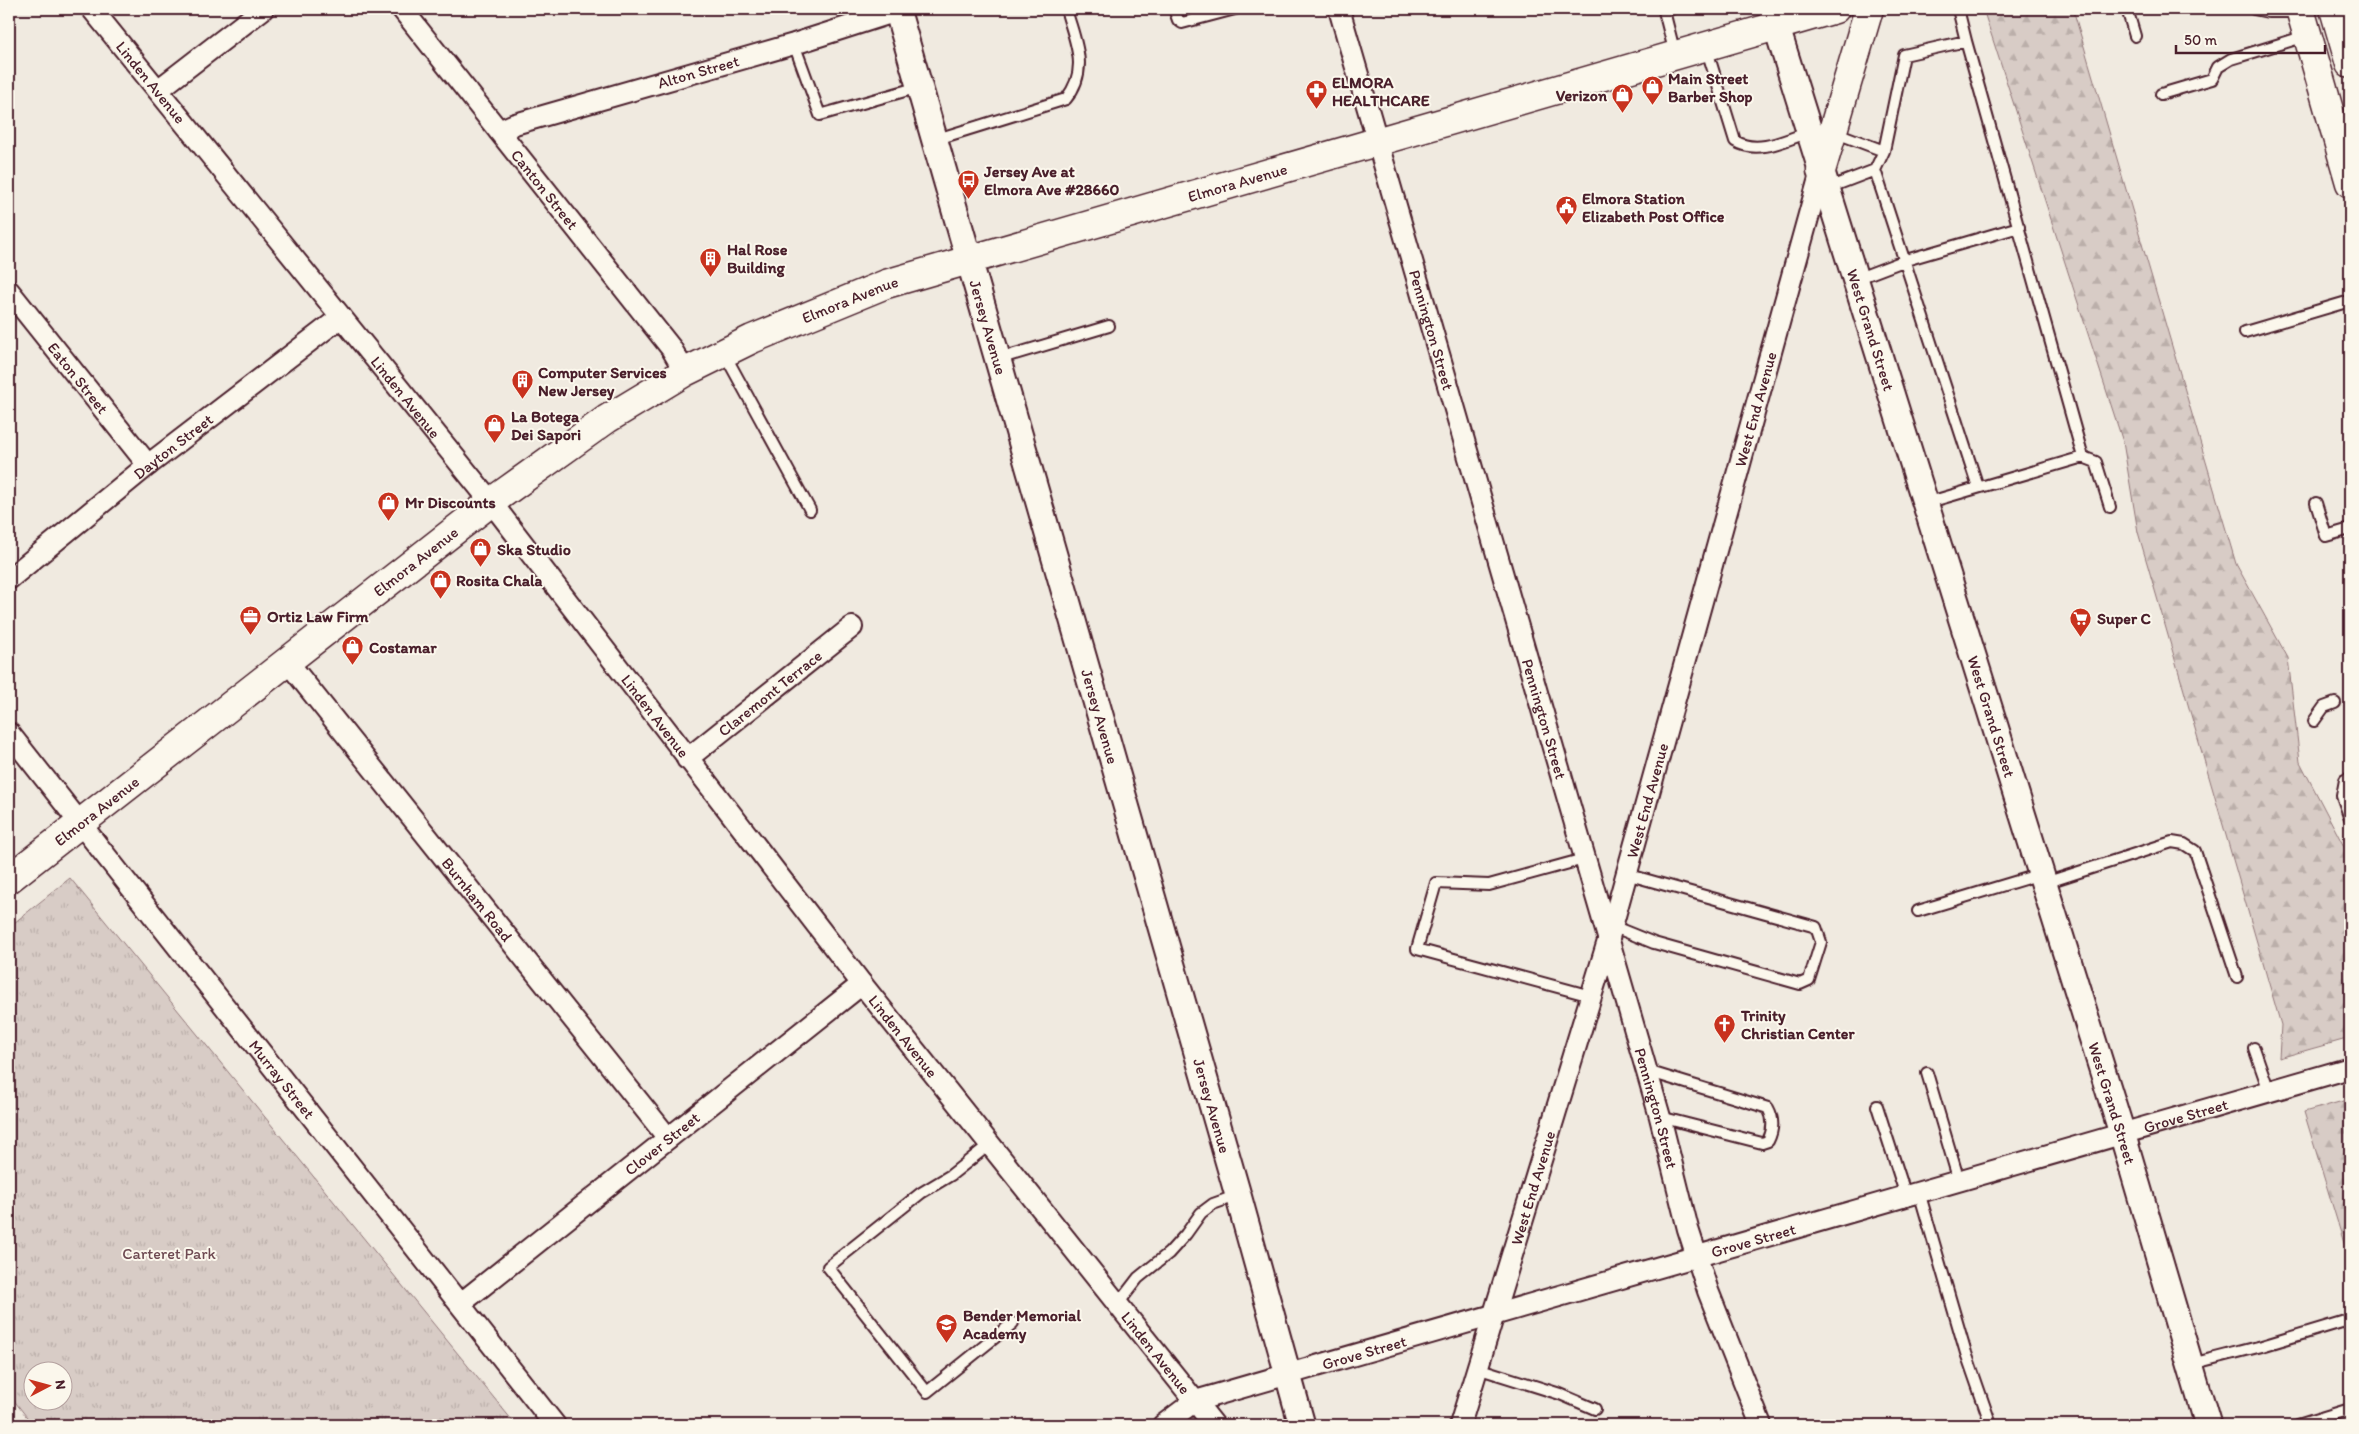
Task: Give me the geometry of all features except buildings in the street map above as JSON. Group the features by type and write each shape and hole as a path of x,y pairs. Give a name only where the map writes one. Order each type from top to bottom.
{"main road":[{"name":"Elmora Avenue","path":"9,879 491,502 607,419 685,372 752,338 886,284 1676,55 1705,46 1774,17 1835,9"},
{"path":"1824,180 1821,132 1870,9"},
{"path":"2334,9 2350,64"},
{"path":"2302,19 2350,183"}],"street":[{"name":"Linden Avenue","path":"92,9 491,502 862,984 1214,1425"},
{"path":"158,90 263,9"},
{"name":"Canton Street","path":"402,9 671,348 685,372"},
{"name":"Alton Street","path":"499,131 515,124 794,44 897,10"},
{"name":"Jersey Avenue","path":"897,10 1238,1194 1286,1375 1302,1425"},
{"name":"Pennington Street","path":"1342,10 1377,142 1584,859 1610,934 1688,1228 1708,1291 1761,1425"},
{"path":"1774,17 1821,132"},
{"name":"West Grand Street","path":"1824,180 2122,1133 2208,1425"},
{"name":"West End Avenue","path":"1460,1425 1610,934 1824,180"},
{"name":"Eaton Street","path":"9,291 148,465"},
{"name":"Dayton Street","path":"9,579 148,465 341,317"},
{"name":"Claremont Terrace","path":"687,759 852,627"},
{"name":"Burnham Road","path":"287,661 668,1138"},
{"name":"Murray Street","path":"9,733 555,1425"},
{"name":"Clover Street","path":"460,1304 862,984"},
{"name":"Grove Street","path":"1163,1425 1195,1401 2350,1068"}],"lane":[{"path":"934,140 1066,99 1079,77 1080,63 1066,9"},
{"path":"1174,9 1178,20 1182,23 1235,9"},
{"path":"1671,9 1664,11 1676,55"},
{"path":"1958,9 2083,457"},
{"path":"2127,9 2135,36"},
{"path":"2254,9 2302,19"},
{"path":"2161,94 2212,79 2218,67 2302,19"},
{"path":"1966,41 1904,55 1884,151 1875,170 1906,260 1978,487"},
{"path":"794,44 820,115 919,87"},
{"path":"1705,46 1735,141 1741,145 1753,147 1773,144 1821,132 1884,151"},
{"path":"1824,180 1875,170"},
{"path":"1855,279 1906,260 2018,227"},
{"path":"2245,332 2350,301"},
{"path":"997,359 1109,326"},
{"path":"724,352 810,510"},
{"path":"1925,503 2083,457 2096,462 2110,506"},
{"path":"2316,503 2326,536 2350,529"},
{"path":"2314,721 2324,707 2335,703"},
{"path":"2350,778 2345,780 2342,796 2350,818"},
{"path":"1918,912 2172,842 2184,844 2195,851 2237,977"},
{"path":"1584,859 1489,885 1436,883 1417,948 1591,996"},
{"path":"1610,934 1654,943 1800,984 1810,980 1821,942 1816,927 1626,874"},
{"path":"2254,1048 2269,1091"},
{"path":"1646,1070 1768,1108 1773,1119 1771,1136 1768,1141 1762,1143 1660,1117"},
{"path":"1927,1073 1959,1181"},
{"path":"1877,1106 1912,1194 1991,1425"},
{"path":"990,1144 952,1175 921,1193 828,1267 927,1392 1013,1323"},
{"path":"1118,1304 1138,1278 1169,1253 1202,1214 1214,1204 1238,1194"},
{"path":"2190,1364 2262,1346 2345,1321"},
{"path":"1477,1368 1560,1394 1595,1409"},
{"path":"2298,1425 2350,1409"}],"green space":[{"path":"1983,9 2073,9 2236,564 2288,658 2300,762 2350,858 2350,1038 2279,1058 2281,1025 2138,532 2123,442"},
{"name":"Carteret Park","path":"70,878 516,1425 33,1425 23,1412 72,1412 72,1362 22,1362 22,1411 9,1394 9,927"},
{"path":"2350,1099 2350,1263 2304,1112"}],"place":[{"name":"Main Street Barber Shop","path":"1652,106"},
{"name":"ELMORA HEALTHCARE","path":"1316,110"},
{"name":"Verizon","path":"1623,114"},
{"name":"Jersey Ave at Elmora Ave #28660","path":"968,199"},
{"name":"Elmora Station Elizabeth Post Office","path":"1566,226"},
{"name":"Hal Rose Building","path":"711,277"},
{"name":"Computer Services New Jersey","path":"522,400"},
{"name":"La Botega Dei Sapori","path":"495,444"},
{"name":"Mr Discounts","path":"389,521"},
{"name":"Ska Studio","path":"481,568"},
{"name":"Rosita Chala","path":"440,599"},
{"name":"Ortiz Law Firm","path":"251,635"},
{"name":"Super C","path":"2081,637"},
{"name":"Costamar","path":"353,666"},
{"name":"Trinity Christian Center","path":"1725,1043"},
{"name":"Bender Memorial Academy","path":"947,1343"}]}
